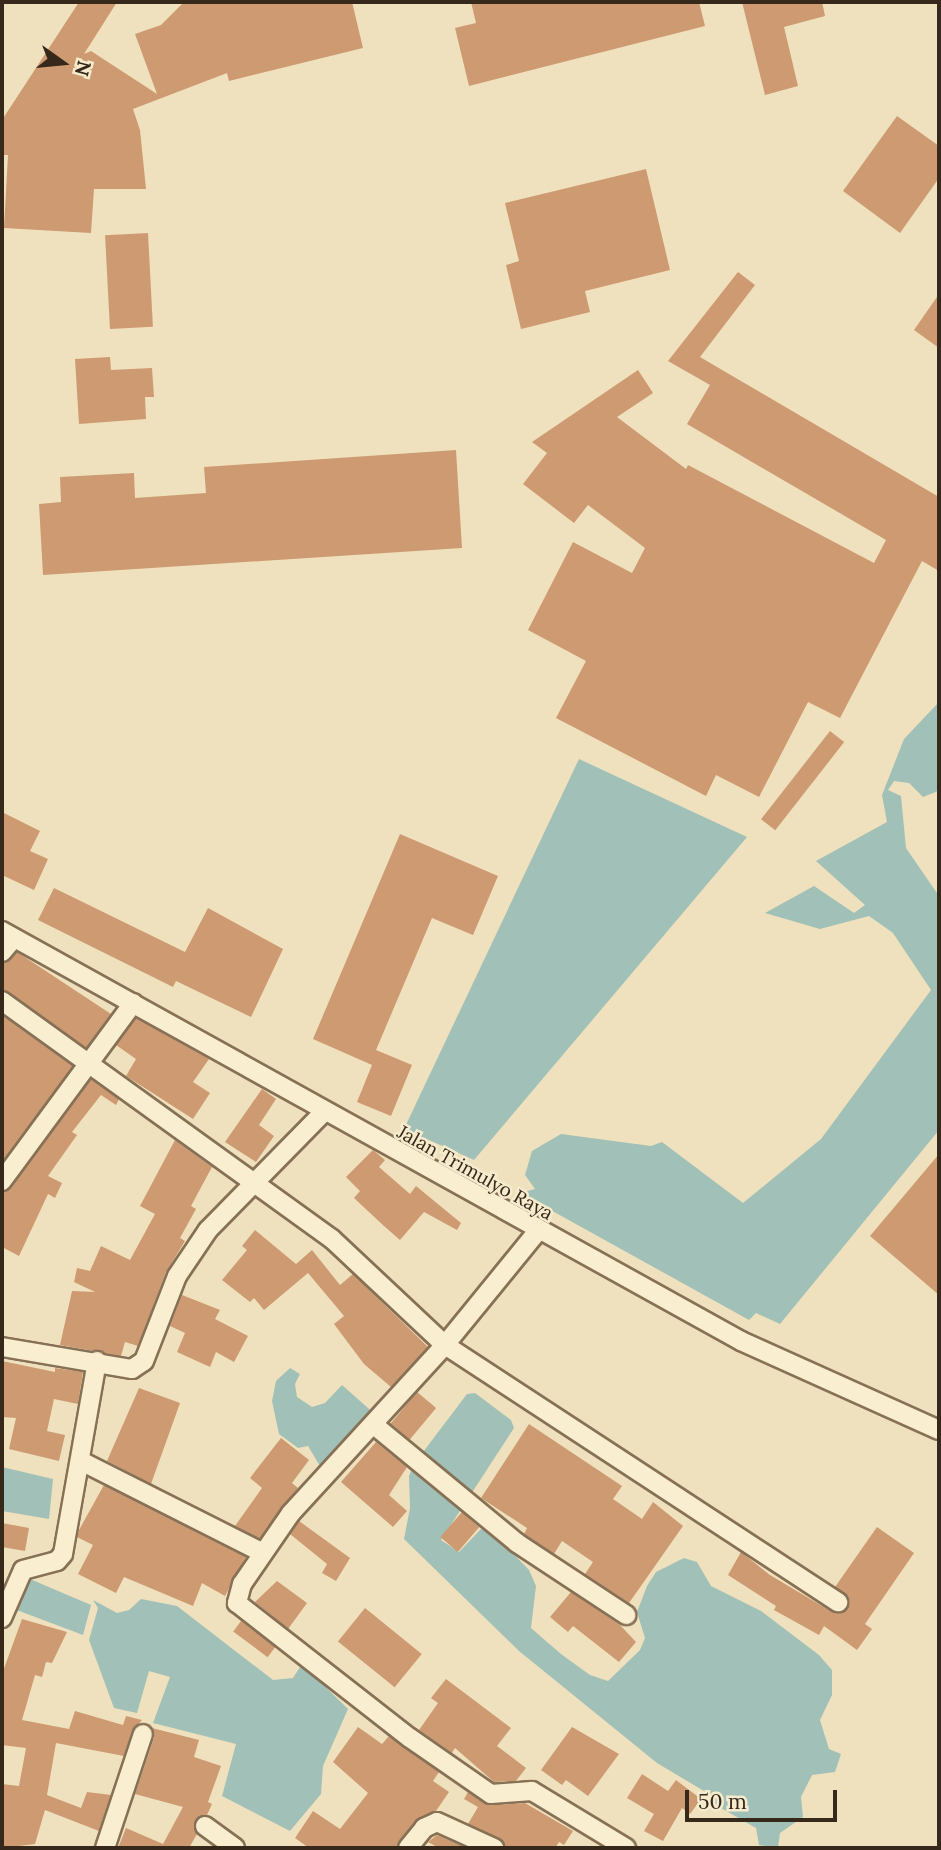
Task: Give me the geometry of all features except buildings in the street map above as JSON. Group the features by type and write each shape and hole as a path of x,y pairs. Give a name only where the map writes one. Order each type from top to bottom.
{"street":[{"path":"2,952 8,935"},
{"name":"Jalan Trimulyo Raya","path":"8,935 537,1232 741,1341 939,1430"},
{"path":"2,1001 332,1239 445,1345 838,1602"},
{"path":"2,1181 133,1003"},
{"path":"2,1347 132,1368 144,1362 187,1258 208,1230 324,1112"},
{"path":"537,1232 445,1345 291,1513 261,1552 237,1594 245,1612 410,1738 491,1794 532,1791 626,1848"},
{"path":"2,1618 23,1570 61,1558 81,1461 97,1361"},
{"path":"374,1424 517,1543 626,1615"},
{"path":"81,1461 261,1552"},
{"path":"105,1848 142,1734"},
{"path":"408,1848 432,1823 494,1848"},
{"path":"205,1826 235,1848"}],"water":[{"path":"939,702 938,791 923,797 909,783 894,781 888,790 901,796 906,848 939,896 939,1130 780,1324 756,1313 749,1320 520,1193 535,1189 525,1175 532,1151 561,1134 651,1146 662,1142 743,1203 821,1139 931,990 893,933 869,916 820,929 765,913 814,886 854,913 865,905 816,861 887,822 882,795 904,739"},
{"path":"579,759 747,837 474,1160 404,1129"},
{"path":"290,1368 300,1374 295,1384 297,1397 312,1407 325,1403 342,1385 377,1416 323,1471 308,1446 298,1448 279,1434 272,1401 276,1381"},
{"path":"475,1393 511,1420 514,1428 441,1540 459,1552 481,1529 492,1532 529,1570 536,1586 531,1628 561,1654 590,1675 608,1681 640,1650 645,1638 637,1612 647,1586 656,1572 684,1558 697,1562 711,1586 761,1611 819,1655 832,1670 832,1695 820,1720 829,1749 841,1754 835,1772 812,1775 801,1797 803,1817 780,1833 778,1848 759,1845 756,1828 721,1808 704,1805 704,1791 657,1763 519,1651 404,1539 410,1508 409,1476 414,1464 467,1394"},
{"path":"2,1467 53,1479 49,1519 2,1511"},
{"path":"30,1579 91,1605 83,1635 14,1609"},
{"path":"141,1599 177,1606 273,1680 293,1678 302,1664 348,1709 323,1766 321,1794 290,1831 222,1796 236,1744 153,1723 170,1677 149,1671 137,1713 114,1708 89,1640 98,1608 93,1600 117,1613 129,1610"}]}
